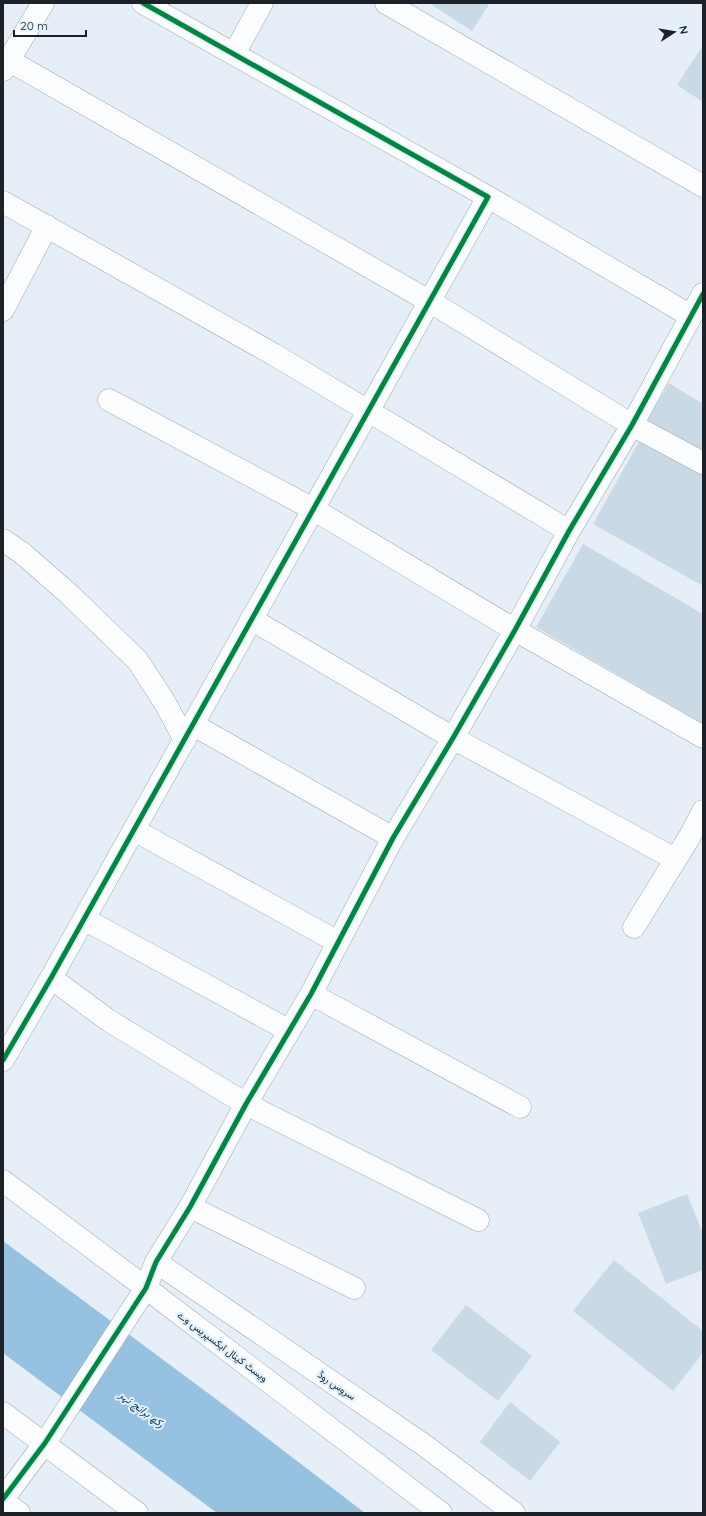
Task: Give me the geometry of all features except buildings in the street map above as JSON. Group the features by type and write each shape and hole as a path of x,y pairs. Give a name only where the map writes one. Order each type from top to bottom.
{"street":[{"path":"42,3 5,62 429,301 632,425 703,463"},
{"path":"234,54 262,3"},
{"path":"386,3 703,186"},
{"path":"148,4 488,197 691,316"},
{"path":"3,1060 51,978 488,197"},
{"path":"3,202 273,354 569,531"},
{"path":"3,310 47,226"},
{"path":"19,1513 3,1500 45,1443 140,1296 156,1262 190,1207 246,1104 310,994 393,838 453,738 515,630 569,531 632,425 703,294"},
{"path":"109,400 313,510 515,630 703,737"},
{"path":"3,540 22,553 69,594 138,661 165,703 188,732 393,838"},
{"path":"251,619 453,738 675,859"},
{"path":"634,927 703,811"},
{"path":"134,830 338,942"},
{"path":"84,919 288,1030"},
{"path":"51,978 108,1020 246,1104 478,1220"},
{"path":"310,994 520,1107"},
{"name":"ویسٹ کینال ایکسپریس وے","path":"3,1181 140,1296 442,1513"},
{"path":"190,1207 354,1288"},
{"name":"سروس روڈ","path":"156,1262 424,1445 514,1513"},
{"path":"3,1413 137,1513"}],"water":[{"name":"رکھ برانچ نہر","path":"3,1241 216,1399 365,1513 217,1513 3,1353"}],"cycle path":[{"path":"3,1060 51,978 488,197 143,3"},
{"path":"3,1499 45,1443 146,1288 156,1262 190,1207 246,1104 311,994 393,838 453,738 515,630 569,531 632,425 703,294"}]}
